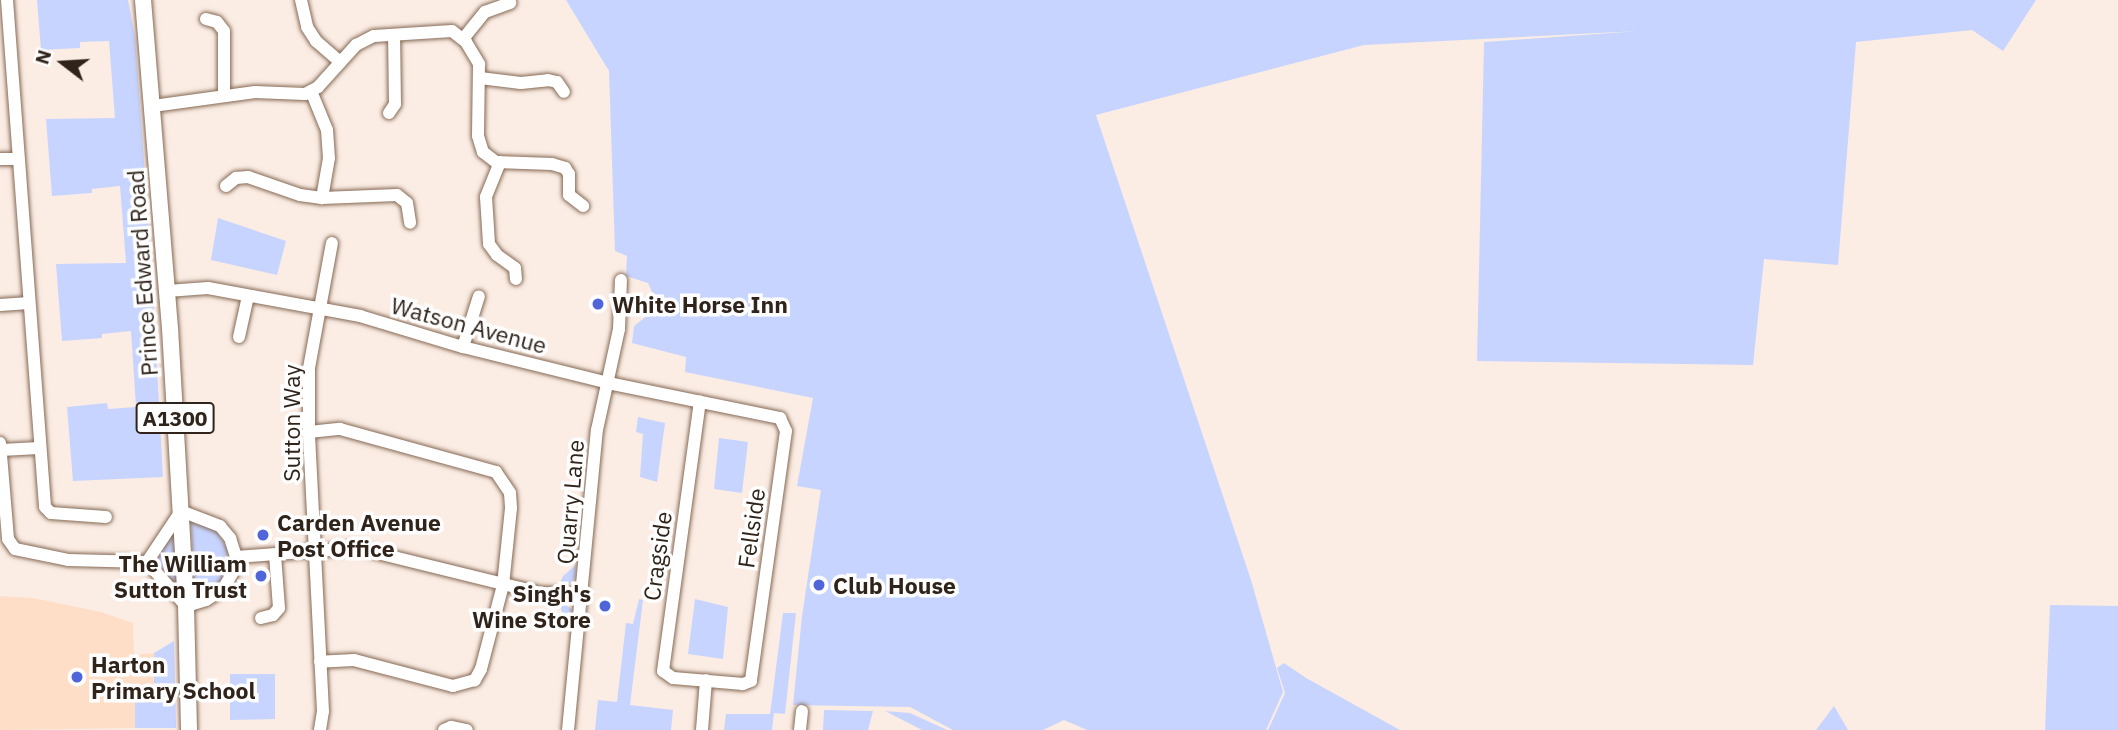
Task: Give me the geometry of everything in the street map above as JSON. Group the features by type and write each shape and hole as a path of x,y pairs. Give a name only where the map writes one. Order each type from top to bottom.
{"main road":[{"name":"A1300","path":"143,0 153,106"},
{"name":"Prince Edward Road","path":"153,106 181,511 189,730"}],"street":[{"path":"6,0 4,15 13,84 39,448 47,511 106,517"},
{"path":"300,0 307,27 316,41 340,62"},
{"path":"463,39 485,12 510,3"},
{"path":"206,19 217,22 224,31 224,96"},
{"path":"153,106 255,92 305,94 318,87 356,45 374,36 452,31 463,39 479,64 478,136 483,152 500,163 542,163 565,168 569,174 569,195 583,206"},
{"path":"394,35 396,110"},
{"path":"480,78 521,82 548,80 557,82 564,92"},
{"path":"311,91 327,130 329,158 322,198"},
{"path":"0,159 18,159"},
{"path":"500,163 486,197 489,244 497,255 516,268 516,279"},
{"path":"226,186 236,178 248,177 300,195 322,198 397,195 407,203 410,223"},
{"name":"Sutton Way","path":"320,730 323,711 309,432 309,368 332,243"},
{"name":"Quarry Lane","path":"568,730 597,430 619,325 621,280"},
{"name":"Watson Avenue","path":"167,291 208,288 360,316 463,347 608,383 700,402"},
{"path":"239,337 248,296"},
{"path":"463,347 479,296"},
{"path":"0,305 29,303"},
{"name":"Cragside","path":"700,402 663,671 673,678 706,680"},
{"name":"Fellside","path":"700,402 780,418 786,431 751,681 743,684 706,680"},
{"path":"309,432 340,429 496,472 510,493 512,508 503,585 481,669 475,680 453,687 355,660 320,662"},
{"path":"0,443 8,539 15,549 68,560 147,562 186,606 206,600 223,589 233,572 236,556 230,538 219,526 181,511 147,562"},
{"path":"1,450 39,448"},
{"path":"236,556 357,548 540,593 582,594"},
{"path":"261,618 273,615 279,608 275,555"},
{"path":"702,730 706,680"},
{"path":"800,730 802,711"},
{"path":"444,730 451,727 467,730"}],"shaded area":[{"path":"37,0 128,0 135,37 163,477 73,481 67,407 107,403 108,409 136,407 131,331 102,334 102,338 62,341 56,264 126,263 120,186 92,189 92,193 52,196 46,119 115,118 109,41 80,42 80,48 41,50"},
{"path":"566,0 2036,0 2003,51 1972,30 1856,42 1838,265 1764,259 1753,365 1477,361 1484,42 1639,31 1364,45 1096,115 1251,580 1283,692 1266,730 1087,730 1064,720 1043,730 953,730 910,707 793,705 802,616 821,490 797,486 813,398 685,372 686,357 632,343 634,326 648,315 652,292 648,283 626,276 627,256 615,251 609,71"},
{"path":"218,218 286,241 277,275 211,260"},
{"path":"638,417 665,423 657,482 640,477 643,434 636,432"},
{"path":"719,438 748,442 742,493 714,489"},
{"path":"196,520 217,532 228,550 224,577 205,595 194,593 191,523"},
{"path":"174,531 178,588 155,560"},
{"path":"576,565 575,578 571,583 559,586 563,576"},
{"name":"Harton Primary School","path":"0,596 33,598 101,612 133,623 134,655 154,653 154,698 135,699 135,728 0,730"},
{"path":"639,599 643,600 630,705 673,710 671,730 595,730 598,700 617,702 626,623 633,624"},
{"path":"695,599 728,607 723,659 688,654"},
{"path":"558,600 572,609 572,623 563,615"},
{"path":"2050,605 2118,606 2118,730 2045,730"},
{"path":"783,613 796,613 785,714 774,713 772,730 724,730 726,714 770,714"},
{"path":"174,641 176,728 135,728 135,699 154,698 154,653"},
{"path":"1284,663 1400,730 1268,730 1285,693 1277,668"},
{"path":"230,674 275,674 275,719 230,720"},
{"path":"1834,706 1848,730 1816,730"},
{"path":"824,710 873,711 868,730 823,730"},
{"path":"885,711 910,713 947,730 922,730"}],"place":[{"name":"White Horse Inn","path":"598,304"},
{"name":"Carden Avenue Post Office","path":"263,535"},
{"name":"The William Sutton Trust","path":"261,576"},
{"name":"Club House","path":"819,585"},
{"name":"Singh's Wine Store","path":"605,606"},
{"name":"Harton Primary School","path":"77,677"}]}
